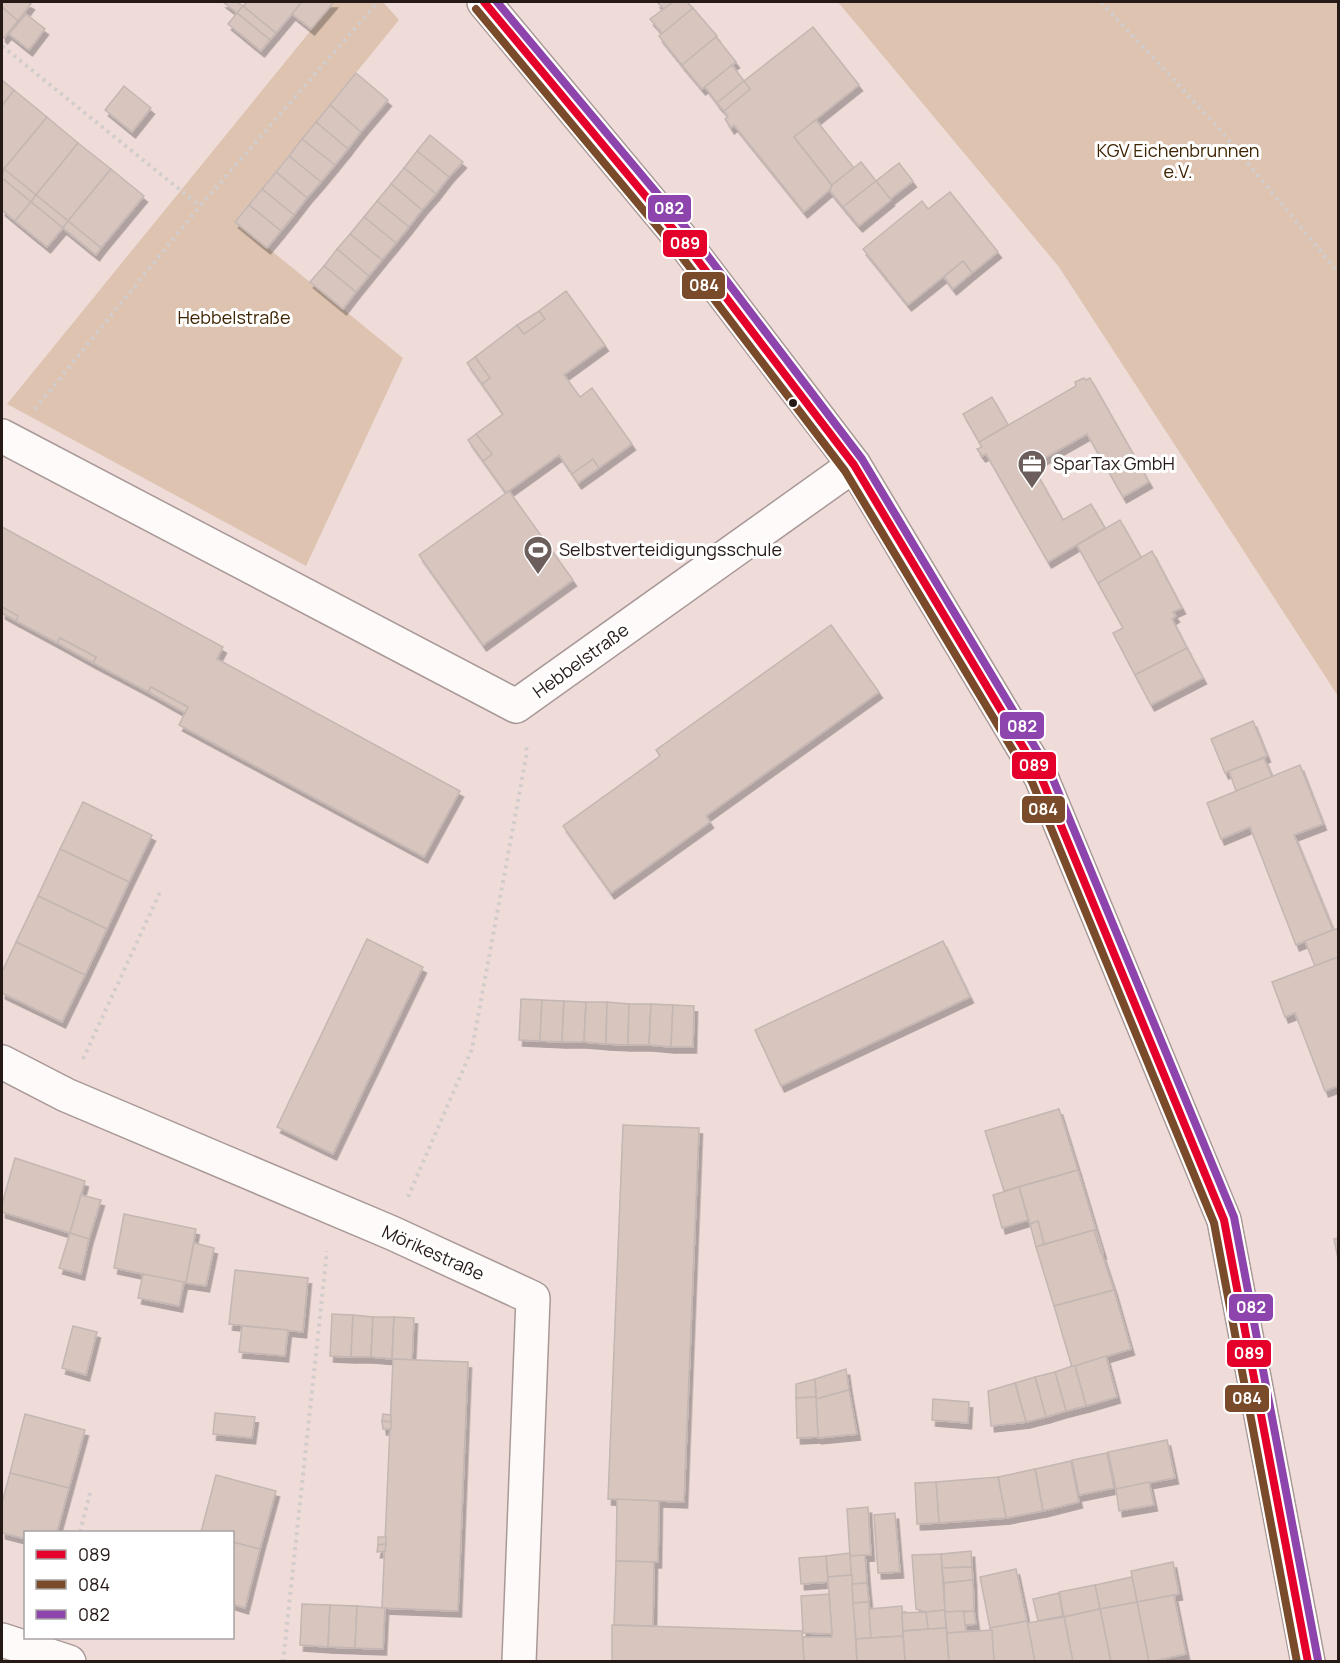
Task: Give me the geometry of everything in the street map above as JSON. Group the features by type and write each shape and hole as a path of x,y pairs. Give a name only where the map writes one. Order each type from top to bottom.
{"street":[{"path":"484,2 683,241 854,465 1041,777 1224,1220 1308,1662"},
{"name":"Hebbelstraße","path":"6,438 516,706 854,465"},
{"name":"Mörikestraße","path":"2,1062 66,1095 392,1233 532,1299 519,1662"},
{"path":"2,1641 69,1662"}],"path":[{"path":"6,438 200,206 378,2"},
{"path":"1101,2 1216,125 1338,272"},
{"path":"2,46 200,206"},
{"path":"392,1233 472,1049 527,752 516,706"},
{"path":"66,1095 161,890"},
{"path":"283,1662 332,1209"},
{"path":"80,1531 91,1489"}],"green space":[{"path":"334,2 383,2 399,20 235,221 403,358 306,566 7,404"},
{"name":"KGV Eichenbrunnen e.V.","path":"838,2 1338,2 1338,696 1059,267"}],"building":[{"path":"2,2 31,4 18,21 2,7"},
{"path":"223,2 237,2 243,6 237,13"},
{"path":"247,2 302,2 276,33 243,6"},
{"path":"302,2 334,2 311,29 292,14"},
{"path":"657,2 673,2 664,9"},
{"path":"673,2 687,2 693,8 663,34 650,19"},
{"path":"243,6 276,33 270,40 237,13"},
{"path":"2,7 18,21 4,38 2,36"},
{"path":"693,8 717,36 682,65 659,36"},
{"path":"237,13 270,40 261,51 228,24"},
{"path":"26,14 45,29 29,50 9,34"},
{"path":"813,27 859,85 794,137 833,187 804,212 734,125 731,128 725,119 728,117 724,111 750,89 744,81"},
{"path":"716,37 736,62 702,89 682,65"},
{"path":"732,65 744,81 717,103 705,87"},
{"path":"356,73 388,100 361,132 330,105"},
{"path":"2,80 14,90 2,106"},
{"path":"744,81 750,89 724,111 717,103"},
{"path":"124,86 151,108 132,132 105,110"},
{"path":"14,90 47,117 4,169 2,167 2,106"},
{"path":"330,105 361,132 348,149 316,122"},
{"path":"47,117 78,143 36,195 4,169"},
{"path":"816,120 854,168 832,185 794,137"},
{"path":"316,122 348,149 335,165 302,139"},
{"path":"430,135 463,162 449,177 417,151"},
{"path":"302,139 335,165 321,182 289,156"},
{"path":"78,143 111,169 68,221 36,195"},
{"path":"417,151 449,177 436,194 404,168"},
{"path":"289,156 321,182 307,198 276,172"},
{"path":"861,162 876,181 843,207 830,191 832,185"},
{"path":"899,163 913,181 890,199 876,181"},
{"path":"404,168 436,194 422,210 391,184"},
{"path":"4,169 36,195 31,202 2,178"},
{"path":"111,169 144,196 101,248 68,221"},
{"path":"276,172 307,198 294,215 262,189"},
{"path":"2,178 31,202 15,221 2,210"},
{"path":"876,181 891,200 859,226 843,207"},
{"path":"391,184 422,210 409,227 377,201"},
{"path":"262,189 294,215 281,231 249,205"},
{"path":"950,192 998,252 972,273 963,261 908,305 863,249 922,201 928,209"},
{"path":"36,195 68,221 63,228 31,202"},
{"path":"377,201 409,227 396,243 364,217"},
{"path":"31,202 63,228 47,247 15,221"},
{"path":"249,205 281,231 267,248 235,222"},
{"path":"364,217 396,243 382,260 350,234"},
{"path":"68,221 101,248 96,255 63,228"},
{"path":"350,234 382,260 369,276 337,249"},
{"path":"337,249 369,276 356,292 324,266"},
{"path":"963,261 972,273 953,289 944,277"},
{"path":"324,266 356,292 343,309 310,282"},
{"path":"566,291 605,345 564,375 580,397 592,388 632,444 599,468 593,459 572,474 559,455 506,493 483,461 492,454 476,434 503,414 482,384 490,378 475,357 517,325 524,334 545,319 539,311"},
{"path":"539,311 545,319 524,334 517,325"},
{"path":"475,357 490,378 482,384 467,363"},
{"path":"1084,378 1086,380 1090,378 1149,482 1123,497 1087,434 1032,465 1063,520 1091,504 1105,528 1048,562 986,454 982,456 977,449 982,447 979,442 1076,386 1075,382"},
{"path":"992,397 1008,425 979,442 963,414"},
{"path":"476,434 492,454 483,461 468,440"},
{"path":"593,459 599,468 578,483 572,474"},
{"path":"509,491 573,580 483,645 419,555"},
{"path":"1120,520 1142,559 1098,583 1077,545"},
{"path":"2,527 223,647 217,659 460,791 424,857 179,725 188,707 151,687 148,692 93,663 96,657 60,638 57,643 16,621 18,616 2,607"},
{"path":"1152,551 1182,608 1173,612 1176,616 1172,619 1187,648 1135,675 1113,633 1123,628 1098,583"},
{"path":"2,607 18,616 16,621 2,613"},
{"path":"831,625 879,692 706,816 710,822 611,893 563,826 660,756 656,750"},
{"path":"60,638 96,657 93,663 57,643"},
{"path":"1187,648 1203,678 1151,705 1135,675"},
{"path":"151,687 188,707 185,713 148,692"},
{"path":"1253,721 1267,756 1225,773 1211,739"},
{"path":"1264,758 1272,777 1236,791 1229,771"},
{"path":"1300,765 1323,824 1294,835 1333,930 1296,945 1250,827 1221,839 1207,803"},
{"path":"83,802 152,835 129,882 60,849"},
{"path":"60,849 129,882 107,929 38,896"},
{"path":"38,896 107,929 85,975 16,942"},
{"path":"1338,928 1338,957 1315,966 1305,941"},
{"path":"367,939 423,967 333,1154 277,1127"},
{"path":"943,941 970,997 781,1086 755,1030"},
{"path":"16,942 85,975 62,1022 2,993 2,972"},
{"path":"1338,957 1338,1086 1325,1091 1295,1013 1285,1017 1272,982"},
{"path":"521,999 542,1000 540,1041 519,1040"},
{"path":"542,1000 564,1001 562,1042 540,1041"},
{"path":"564,1001 586,1002 584,1042 562,1042"},
{"path":"586,1002 607,1002 606,1044 584,1042"},
{"path":"607,1002 629,1004 628,1045 606,1044"},
{"path":"629,1004 651,1004 649,1045 628,1045"},
{"path":"651,1004 673,1005 671,1047 649,1045"},
{"path":"673,1005 694,1006 693,1047 671,1047"},
{"path":"1059,1109 1078,1170 1004,1191 985,1131"},
{"path":"623,1125 699,1128 684,1502 608,1499"},
{"path":"15,1158 85,1181 70,1233 2,1212 2,1204"},
{"path":"1078,1170 1096,1230 1044,1244 1038,1221 1030,1224 1019,1187"},
{"path":"1019,1187 1028,1220 1002,1228 993,1195"},
{"path":"81,1195 101,1200 89,1239 70,1233"},
{"path":"124,1214 196,1229 186,1283 114,1268"},
{"path":"1038,1221 1044,1244 1036,1247 1030,1224"},
{"path":"1094,1230 1114,1290 1054,1306 1036,1247"},
{"path":"1094,1230 1096,1230 1103,1253 1101,1253"},
{"path":"70,1233 89,1239 81,1274 59,1268"},
{"path":"1338,1238 1338,1259 1334,1239"},
{"path":"194,1243 214,1248 206,1286 186,1283"},
{"path":"235,1270 308,1278 303,1332 229,1324"},
{"path":"143,1274 184,1282 179,1306 138,1298"},
{"path":"1114,1290 1131,1349 1072,1367 1054,1306"},
{"path":"332,1314 353,1315 351,1357 330,1356"},
{"path":"353,1315 373,1317 371,1357 351,1357"},
{"path":"373,1317 394,1317 392,1359 371,1357"},
{"path":"394,1317 414,1318 412,1360 392,1359"},
{"path":"73,1326 97,1332 86,1375 62,1368"},
{"path":"242,1326 288,1330 285,1356 239,1352"},
{"path":"1106,1356 1117,1397 1086,1406 1075,1366"},
{"path":"393,1359 468,1362 458,1611 382,1608"},
{"path":"1075,1366 1086,1406 1066,1411 1055,1372"},
{"path":"846,1369 849,1390 816,1399 815,1379"},
{"path":"1055,1372 1066,1411 1046,1417 1035,1377"},
{"path":"1035,1377 1046,1417 1026,1422 1015,1383"},
{"path":"815,1379 816,1397 796,1398 796,1384"},
{"path":"1015,1383 1026,1422 991,1426 988,1391"},
{"path":"849,1390 857,1434 818,1438 816,1399"},
{"path":"816,1397 818,1437 797,1438 796,1398"},
{"path":"933,1399 969,1402 968,1423 932,1420"},
{"path":"215,1413 255,1417 252,1438 213,1434"},
{"path":"25,1414 85,1430 69,1488 10,1473"},
{"path":"383,1414 391,1415 391,1422 382,1421"},
{"path":"382,1421 391,1422 391,1429 383,1429"},
{"path":"1167,1440 1175,1478 1116,1489 1108,1452"},
{"path":"1107,1453 1114,1488 1079,1495 1072,1460"},
{"path":"1071,1461 1079,1502 1043,1511 1035,1469"},
{"path":"1035,1469 1043,1511 1006,1518 998,1477"},
{"path":"10,1473 69,1488 57,1531 24,1531 24,1538 2,1533 2,1503"},
{"path":"216,1475 276,1491 260,1549 234,1542 234,1531 201,1531"},
{"path":"998,1477 1006,1518 939,1523 936,1482"},
{"path":"936,1482 939,1523 917,1524 915,1483"},
{"path":"1149,1482 1154,1505 1119,1511 1116,1489"},
{"path":"617,1499 659,1501 658,1562 616,1561"},
{"path":"868,1507 871,1555 850,1556 847,1509"},
{"path":"895,1513 900,1572 878,1573 874,1515"},
{"path":"378,1537 386,1537 386,1544 378,1545"},
{"path":"234,1542 260,1549 245,1608 234,1605"},
{"path":"386,1544 385,1551 377,1552 378,1545"},
{"path":"971,1551 972,1567 942,1568 941,1554"},
{"path":"850,1553 852,1575 828,1577 826,1556"},
{"path":"941,1554 945,1610 926,1612 916,1609 912,1555"},
{"path":"865,1555 867,1583 852,1584 850,1556"},
{"path":"826,1556 828,1582 801,1584 799,1558"},
{"path":"616,1561 654,1562 653,1626 614,1625"},
{"path":"1173,1562 1179,1594 1137,1602 1131,1571"},
{"path":"972,1567 973,1580 944,1583 942,1568"},
{"path":"1016,1569 1027,1621 990,1628 980,1577"},
{"path":"852,1575 857,1662 804,1662 802,1637 832,1637 828,1577"},
{"path":"1132,1577 1137,1602 1100,1609 1095,1585"},
{"path":"973,1580 974,1611 945,1612 944,1583"},
{"path":"867,1583 869,1602 853,1603 852,1584"},
{"path":"1095,1585 1100,1609 1064,1617 1059,1592"},
{"path":"1059,1593 1063,1616 1038,1621 1033,1599"},
{"path":"829,1594 832,1634 803,1633 801,1596"},
{"path":"1174,1595 1186,1654 1149,1662 1137,1602"},
{"path":"869,1602 871,1638 856,1639 853,1603"},
{"path":"1137,1602 1149,1662 1111,1662 1100,1609"},
{"path":"302,1604 330,1605 328,1647 300,1645"},
{"path":"330,1605 357,1606 355,1648 328,1647"},
{"path":"357,1606 385,1608 383,1649 355,1648"},
{"path":"902,1606 903,1636 871,1638 869,1609"},
{"path":"1100,1609 1111,1662 1073,1662 1064,1617"},
{"path":"945,1610 946,1628 928,1629 926,1612"},
{"path":"964,1611 966,1632 947,1633 945,1612"},
{"path":"974,1611 976,1624 965,1625 964,1612"},
{"path":"926,1612 928,1629 903,1631 902,1613"},
{"path":"1064,1617 1073,1662 1035,1662 1027,1623"},
{"path":"1027,1621 1035,1662 994,1662 990,1628"},
{"path":"612,1625 802,1631 804,1662 612,1662"},
{"path":"946,1628 949,1662 905,1662 903,1631"},
{"path":"992,1630 994,1662 949,1662 947,1633"},
{"path":"903,1636 905,1662 857,1662 856,1639"}],"transit line":[{"name":"089","path":"484,2 683,241 854,465 1041,777 1224,1220 1308,1662"},
{"name":"082","path":"497,2 691,234 862,459 1050,772 1234,1217 1318,1660"},
{"name":"084","path":"476,9 675,248 845,471 1032,782 1214,1223 1297,1662"}],"place":[{"name":"SparTax GmbH","path":"1032,490"},
{"name":"Selbstverteidigungsschule","path":"538,576"}]}
